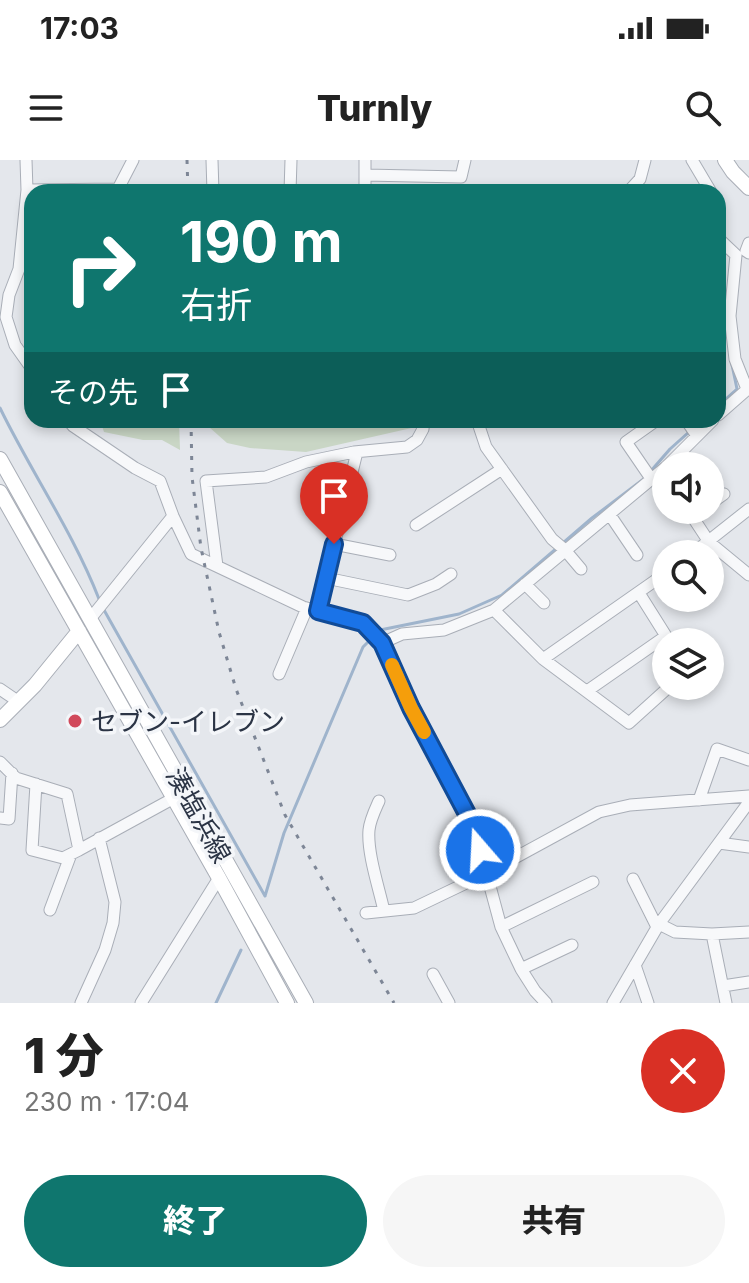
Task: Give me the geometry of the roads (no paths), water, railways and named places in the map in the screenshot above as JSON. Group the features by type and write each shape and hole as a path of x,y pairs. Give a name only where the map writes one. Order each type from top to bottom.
{"main road":[{"path":"725,160 749,188"},
{"name":"湊塩浜線","path":"0,459 306,1003"},
{"name":"湊塩浜線","path":"0,492 287,1003"},
{"path":"0,720 79,631"}],"street":[{"path":"26,160 27,184"},
{"path":"121,184 133,160"},
{"path":"212,160 213,184"},
{"path":"290,184 291,160"},
{"path":"365,160 365,184"},
{"path":"365,175 461,177 465,160"},
{"path":"635,184 640,179 645,160"},
{"path":"692,160 706,184"},
{"path":"24,220 19,269 3,317 24,358"},
{"path":"749,243 746,251 749,253"},
{"path":"726,246 736,255 730,316 735,359 748,388 726,408"},
{"path":"76,428 122,460 160,481 191,554 313,610 363,623 382,643 411,708 474,827 501,927 521,969 546,1003"},
{"path":"217,566 206,481 266,477 306,462 407,447 417,440 423,428"},
{"path":"480,428 486,447 552,539 581,569"},
{"path":"646,428 626,442 652,465"},
{"path":"677,452 692,429"},
{"path":"279,674 326,578 357,452"},
{"path":"416,525 502,469"},
{"path":"382,643 402,634 444,630 494,610 562,547 652,482"},
{"path":"711,540 749,509"},
{"path":"610,515 637,555"},
{"path":"90,619 173,516"},
{"path":"334,544 390,555"},
{"path":"724,554 749,575"},
{"path":"326,578 408,595 436,584 451,574"},
{"path":"543,659 652,583"},
{"path":"525,584 544,603"},
{"path":"587,691 666,636 639,593"},
{"path":"494,610 543,659 629,723 654,700"},
{"path":"0,689 19,702"},
{"path":"699,800 717,749 749,760"},
{"path":"0,762 16,778 67,794 75,852 50,910"},
{"path":"0,818 9,819 12,773"},
{"path":"36,784 32,850 63,858 174,798"},
{"path":"366,913 414,908 487,873 599,812 630,805 749,799"},
{"path":"613,1003 658,926 749,799"},
{"path":"379,801 372,816 369,844 384,911"},
{"path":"81,1003 105,950 113,923 115,902 99,838"},
{"path":"719,843 749,847"},
{"path":"141,1003 219,878"},
{"path":"633,879 658,926 675,932 749,932"},
{"path":"501,927 593,882"},
{"path":"712,934 726,1003"},
{"path":"521,969 572,945"},
{"path":"635,965 648,1003"},
{"path":"433,974 449,1003"},
{"path":"723,986 749,982"}],"waterway":[{"path":"726,399 737,389 731,360"},
{"path":"0,408 77,550 99,599"},
{"path":"650,472 689,432"},
{"path":"563,543 645,478"},
{"path":"377,633 459,614 502,595 557,548"},
{"path":"104,610 265,896"},
{"path":"265,896 284,833 363,647 372,638"},
{"path":"216,1003 241,950"}],"railway":[{"path":"187,160 188,184"},
{"path":"191,428 192,477 201,548 219,632 236,689 285,815 394,1003"}],"place":[{"name":"セブン-イレブン","path":"75,721"}]}
